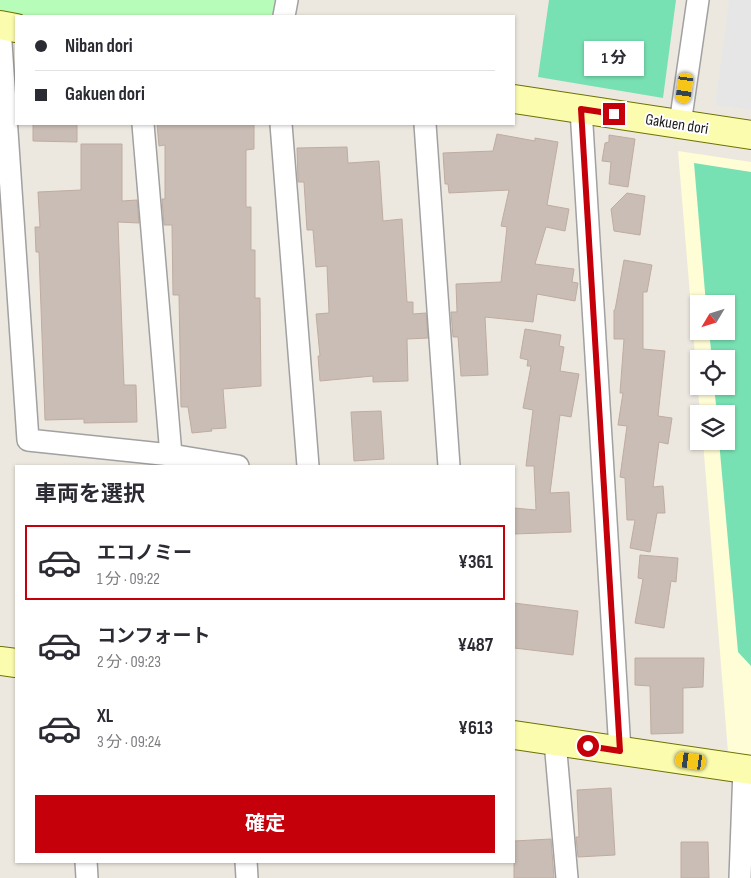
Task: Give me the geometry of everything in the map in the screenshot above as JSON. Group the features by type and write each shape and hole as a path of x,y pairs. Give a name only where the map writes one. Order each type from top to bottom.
{"street":[{"path":"284,15 287,0"},
{"path":"680,124 698,0"},
{"path":"15,28 0,27 28,440 171,455 232,465"},
{"name":"Gakuen dori","path":"515,99 751,135"},
{"path":"581,109 620,751"},
{"path":"143,125 171,455"},
{"path":"281,125 308,465"},
{"path":"425,125 449,465"},
{"path":"0,661 15,663"},
{"path":"515,735 748,769 740,878"},
{"path":"555,741 567,878"},
{"path":"86,863 86,878"},
{"path":"246,863 247,878"}],"shaded area":[{"path":"729,0 751,0 751,110 715,105"},
{"path":"678,151 751,162 751,755 728,752 704,450 735,450 735,405 699,405 698,395 735,395 735,350 695,350 694,340 735,340 735,295 690,295"}],"green space":[{"path":"0,0 275,0 272,15 15,15 0,13"},
{"path":"549,0 676,0 663,98 538,77"},
{"path":"694,163 751,172 751,666 738,652 720,450 735,450 735,405 716,405 715,395 735,395 735,350 711,350 710,340 735,340 735,295 705,295"}],"building":[{"path":"33,125 77,125 77,142 33,141"},
{"path":"157,125 254,125 254,149 246,150 246,207 251,207 251,250 255,250 255,298 260,298 261,386 223,389 226,428 211,429 212,431 192,433 188,407 181,407 179,295 173,295 172,225 164,225 162,199 165,199 165,145 159,146"},
{"path":"497,134 535,141 535,138 558,142 547,205 569,209 565,231 546,227 535,264 574,269 572,282 578,283 575,301 537,294 533,322 485,317 488,375 461,376 458,337 453,337 451,312 457,312 456,284 501,282 507,227 501,226 509,190 449,193 448,184 445,184 443,153 493,151"},
{"path":"609,135 635,139 628,187 609,184 611,162 602,161 605,143 609,142"},
{"path":"81,144 122,144 122,201 137,200 139,223 118,222 124,385 136,385 137,422 84,423 84,419 45,420 39,252 36,252 35,227 40,227 38,192 81,190"},
{"path":"347,147 348,163 379,161 383,221 402,219 407,302 413,302 413,314 426,313 428,338 407,339 408,381 373,382 373,376 320,381 316,314 329,313 327,266 316,267 313,230 307,230 304,182 298,182 297,148"},
{"path":"627,193 645,196 640,235 614,231 611,209"},
{"path":"624,260 652,265 647,292 643,292 643,349 665,351 658,416 672,418 668,444 659,442 653,487 663,486 665,513 657,513 650,552 630,548 635,520 627,520 625,478 620,477 627,426 618,425 623,393 620,393 624,339 614,339 614,310"},
{"path":"525,329 561,335 559,346 564,347 560,371 579,374 571,417 560,415 550,493 569,492 571,532 515,534 515,508 536,510 534,466 526,466 533,410 523,408 531,366 527,366 528,360 520,358"},
{"path":"381,411 384,459 354,461 351,412"},
{"path":"640,555 678,558 676,582 671,581 664,628 635,623 643,579 638,578"},
{"path":"515,603 578,611 573,655 515,648"},
{"path":"635,658 704,658 703,687 683,688 683,733 651,734 650,686 635,685"},
{"path":"611,788 615,855 578,857 576,837 579,837 577,790"},
{"path":"551,839 554,878 514,878 515,841"},
{"path":"681,842 708,842 709,878 681,878"}],"route":[{"path":"588,746 620,751 581,109 614,114"}]}
